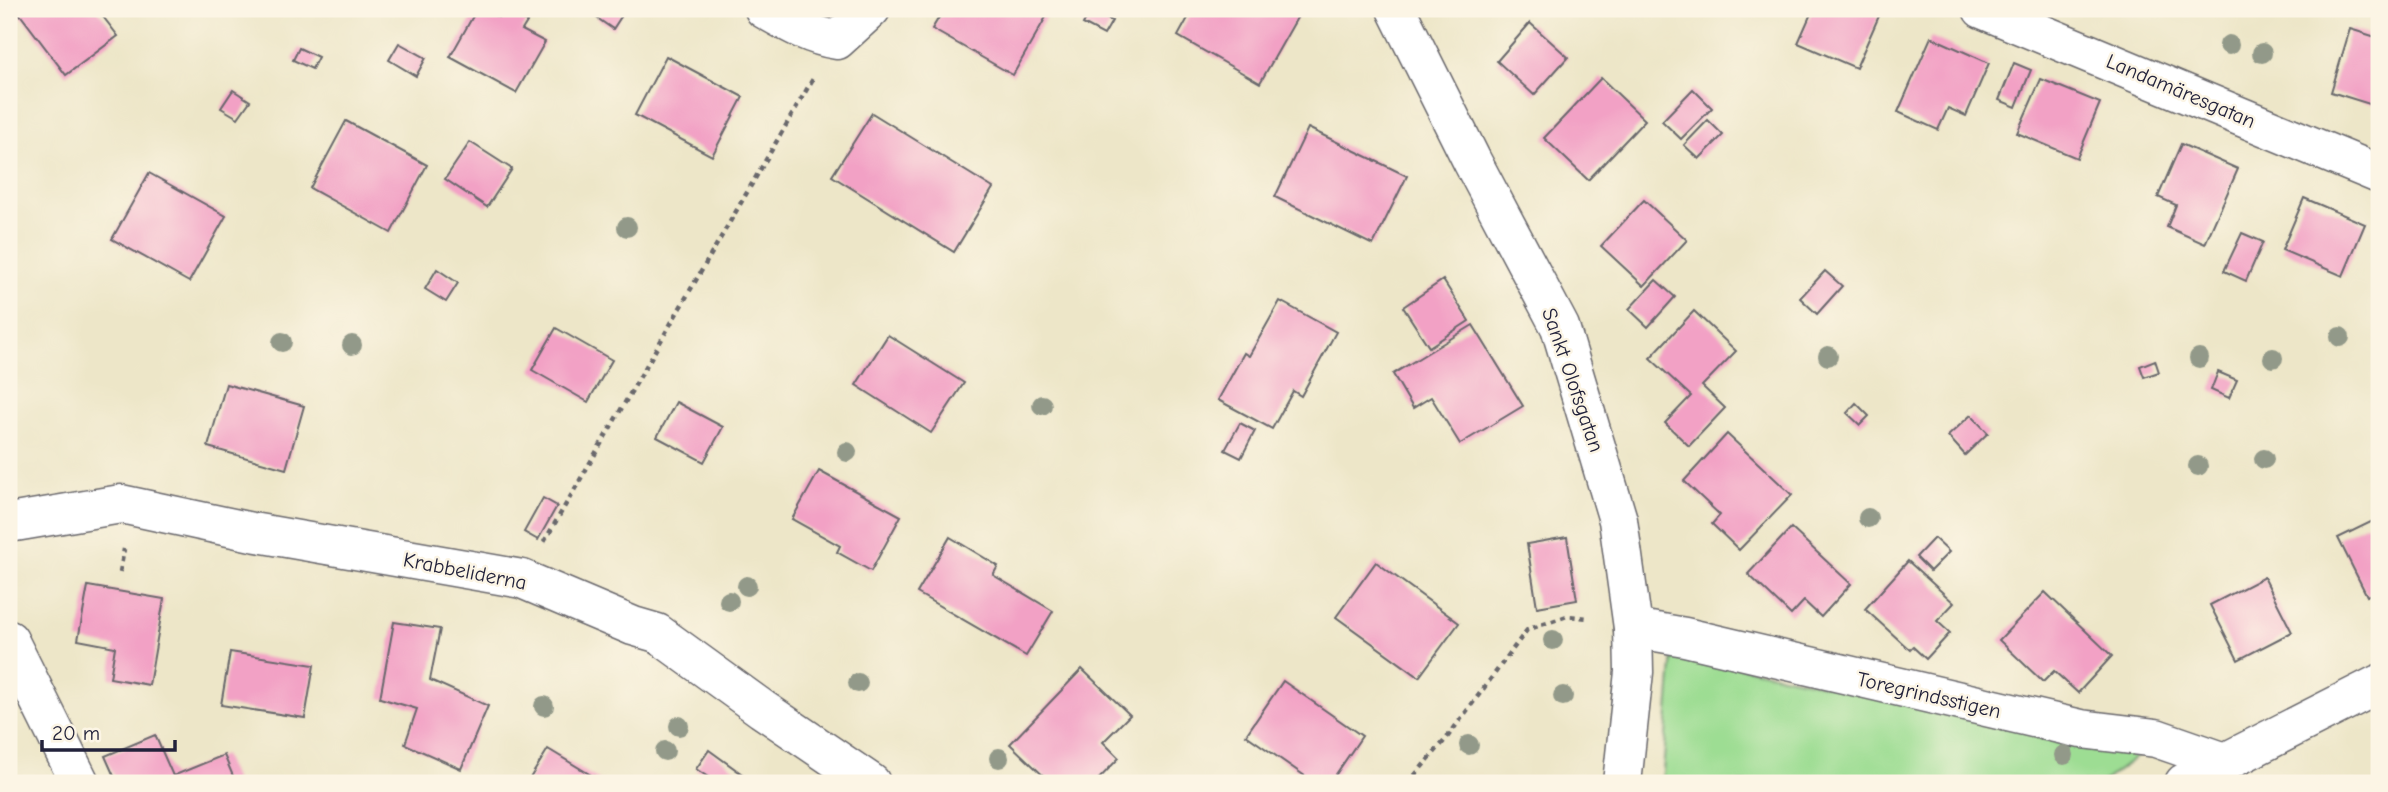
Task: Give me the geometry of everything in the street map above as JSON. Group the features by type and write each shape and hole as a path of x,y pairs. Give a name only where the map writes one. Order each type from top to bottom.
{"street":[{"path":"764,9 822,38 837,40 871,9"},
{"name":"Sankt Olofsgatan","path":"1396,9 1472,161 1560,327 1618,520 1633,628 1634,672 1622,783"},
{"name":"Landamäresgatan","path":"1994,11 2379,174"},
{"name":"Krabbeliderna","path":"9,523 121,504 252,532 523,579 633,626 657,633 871,783"},
{"name":"Toregrindsstigen","path":"1633,628 1685,637 2081,729 2156,738 2225,762"},
{"path":"9,640 79,783"},
{"path":"2185,783 2379,684"}],"path":[{"path":"544,542 816,73"},
{"path":"1408,783 1446,739 1527,630 1567,616 1589,618"}],"green space":[{"path":"1673,653 2143,752 2101,783 1662,783"}],"building":[{"path":"16,9 97,9 118,36 66,75"},
{"path":"477,9 484,9 498,17 503,9 527,22 522,30 545,42 516,93 450,57"},
{"path":"603,9 620,9 624,12 613,29 597,18"},
{"path":"944,9 1050,10 1013,75 932,29"},
{"path":"1193,9 1302,9 1260,83 1178,36"},
{"path":"1813,9 1863,9 1879,16 1856,68 1798,43"},
{"path":"1091,10 1112,21 1104,35 1083,24"},
{"path":"1530,23 1568,57 1534,95 1497,61"},
{"path":"2350,29 2379,38 2379,107 2331,92"},
{"path":"1931,37 1989,63 1966,116 1948,108 1938,130 1898,112"},
{"path":"399,43 426,58 416,76 389,60"},
{"path":"299,48 318,57 312,69 293,60"},
{"path":"666,56 743,97 712,156 635,115"},
{"path":"2014,63 2031,70 2016,107 1999,100"},
{"path":"1601,78 1645,120 1588,180 1544,138"},
{"path":"2041,79 2100,103 2077,158 2017,133"},
{"path":"1693,89 1712,108 1681,139 1662,121"},
{"path":"233,90 250,101 238,118 221,108"},
{"path":"872,113 993,188 954,252 832,176"},
{"path":"1708,120 1723,135 1699,159 1684,145"},
{"path":"346,121 427,165 391,233 310,188"},
{"path":"1308,128 1407,176 1373,245 1275,197"},
{"path":"470,142 512,169 487,207 445,179"},
{"path":"2181,144 2238,169 2205,244 2167,227 2176,205 2158,197"},
{"path":"149,173 226,216 189,282 112,239"},
{"path":"2304,198 2365,224 2343,276 2282,250"},
{"path":"1644,200 1687,240 1644,286 1601,246"},
{"path":"2242,233 2263,242 2246,281 2224,271"},
{"path":"437,269 458,283 446,302 425,289"},
{"path":"1825,271 1842,286 1817,314 1800,298"},
{"path":"1443,280 1469,321 1429,347 1403,307"},
{"path":"1656,280 1675,297 1648,327 1629,309"},
{"path":"1280,301 1336,332 1301,396 1293,391 1272,429 1218,400 1244,353 1249,356"},
{"path":"1694,311 1736,351 1702,386 1725,408 1689,446 1665,423 1691,396 1650,358"},
{"path":"1473,325 1523,406 1460,444 1431,397 1413,408 1393,374"},
{"path":"556,328 612,360 588,402 532,370"},
{"path":"888,335 964,383 931,433 856,385"},
{"path":"2155,360 2159,372 2144,377 2140,366"},
{"path":"2218,372 2237,380 2229,398 2211,390"},
{"path":"226,384 304,406 286,469 208,447"},
{"path":"676,402 723,427 704,462 657,437"},
{"path":"1856,403 1869,416 1860,425 1847,413"},
{"path":"1971,415 1988,433 1965,455 1948,436"},
{"path":"1240,423 1255,431 1241,458 1225,450"},
{"path":"1727,434 1792,495 1739,550 1712,524 1720,515 1684,481"},
{"path":"819,471 901,516 871,571 837,552 840,546 792,519"},
{"path":"543,498 557,506 538,540 524,532"},
{"path":"2379,518 2379,589 2367,596 2338,538"},
{"path":"1791,528 1851,584 1821,617 1804,601 1791,615 1748,574"},
{"path":"950,537 998,566 993,575 1053,611 1026,656 917,593"},
{"path":"1567,537 1577,600 1537,607 1527,544"},
{"path":"1934,538 1949,552 1930,571 1916,557"},
{"path":"1908,561 1954,603 1937,621 1950,633 1926,659 1913,647 1910,650 1865,609"},
{"path":"1376,562 1459,623 1419,677 1336,617"},
{"path":"2264,577 2292,632 2238,660 2210,605"},
{"path":"88,586 164,599 149,685 110,678 115,647 78,640"},
{"path":"2045,592 2112,656 2078,693 2054,671 2043,682 1999,640"},
{"path":"394,622 440,629 430,680 488,706 461,769 405,744 417,709 380,698"},
{"path":"230,652 314,665 305,718 221,705"},
{"path":"1082,669 1130,715 1103,742 1119,758 1095,783 1051,783 1010,744"},
{"path":"1283,681 1362,736 1330,783 1315,783 1246,735"},
{"path":"155,735 173,776 224,755 236,783 117,783 105,756"},
{"path":"548,749 604,783 527,783"},
{"path":"709,750 742,774 735,783 717,783 696,769"}]}
